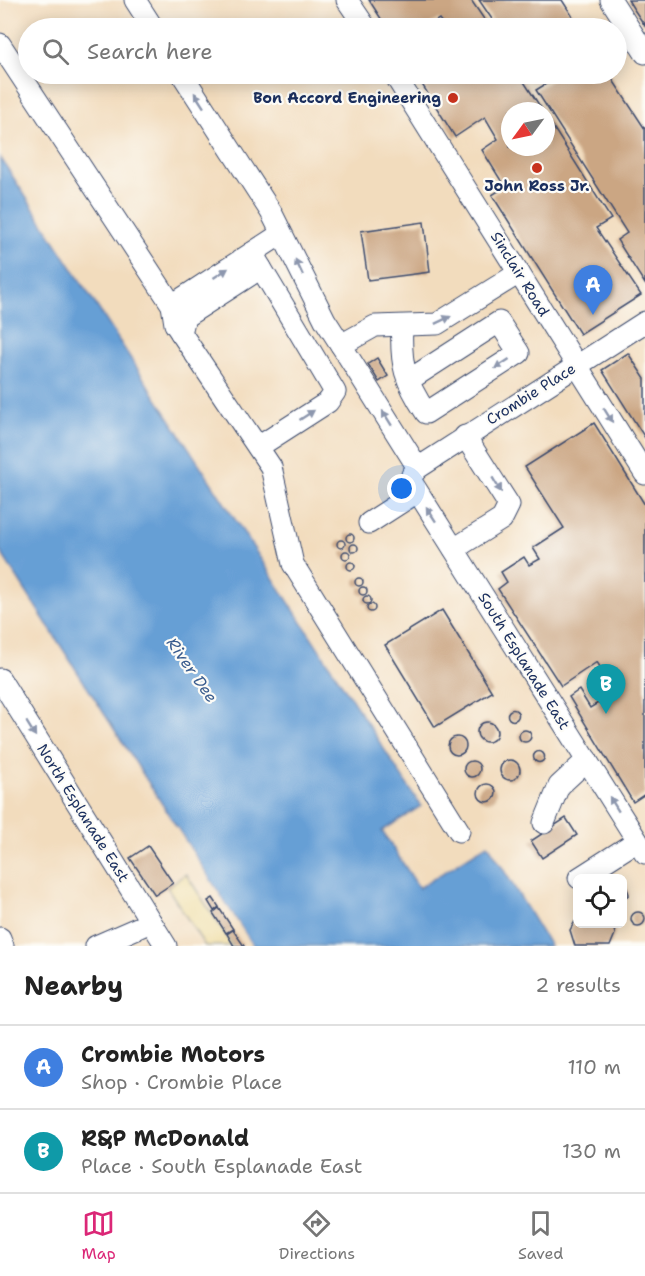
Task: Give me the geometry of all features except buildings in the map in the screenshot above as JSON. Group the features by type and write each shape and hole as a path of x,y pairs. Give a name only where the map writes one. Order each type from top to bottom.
{"street":[{"path":"135,0 147,18"},
{"path":"347,0 359,18"},
{"path":"611,0 623,18"},
{"path":"627,25 645,53"},
{"path":"0,44 18,71"},
{"path":"26,84 172,305 175,324 271,467 293,564 459,831"},
{"path":"189,84 247,172 325,320 418,468 412,475 411,482 417,492 369,523"},
{"name":"Sinclair Road","path":"400,84 645,474"},
{"path":"181,333 185,317 256,260 281,234"},
{"path":"172,305 256,260"},
{"path":"256,260 335,392 328,402 258,447"},
{"path":"341,345 375,326 436,324 447,320 519,273"},
{"path":"402,326 402,367 412,392 426,413 519,353 499,322 409,380"},
{"name":"Crombie Place","path":"418,468 645,322"},
{"path":"454,549 502,519 508,505 465,436"},
{"name":"South Esplanade East","path":"417,492 587,760 639,836"},
{"name":"North Esplanade East","path":"0,679 166,946"},
{"path":"543,823 560,786 587,760"},
{"path":"585,874 639,836"},
{"path":"96,946 151,922"},
{"path":"0,938 3,946"}],"sand":[{"path":"186,874 233,946 205,946 167,887"}],"water":[{"name":"River Dee","path":"0,157 421,806 382,831 419,888 488,844 550,946 253,946 0,551"}],"pier":[{"path":"176,827 253,946 250,946 174,829"}],"place":[{"name":"Bon Accord Engineering","path":"453,98"},
{"name":"John Ross Jr.","path":"537,168"},
{"name":"Crombie Motors","path":"593,315"},
{"name":"R&P McDonald","path":"606,714"}]}
